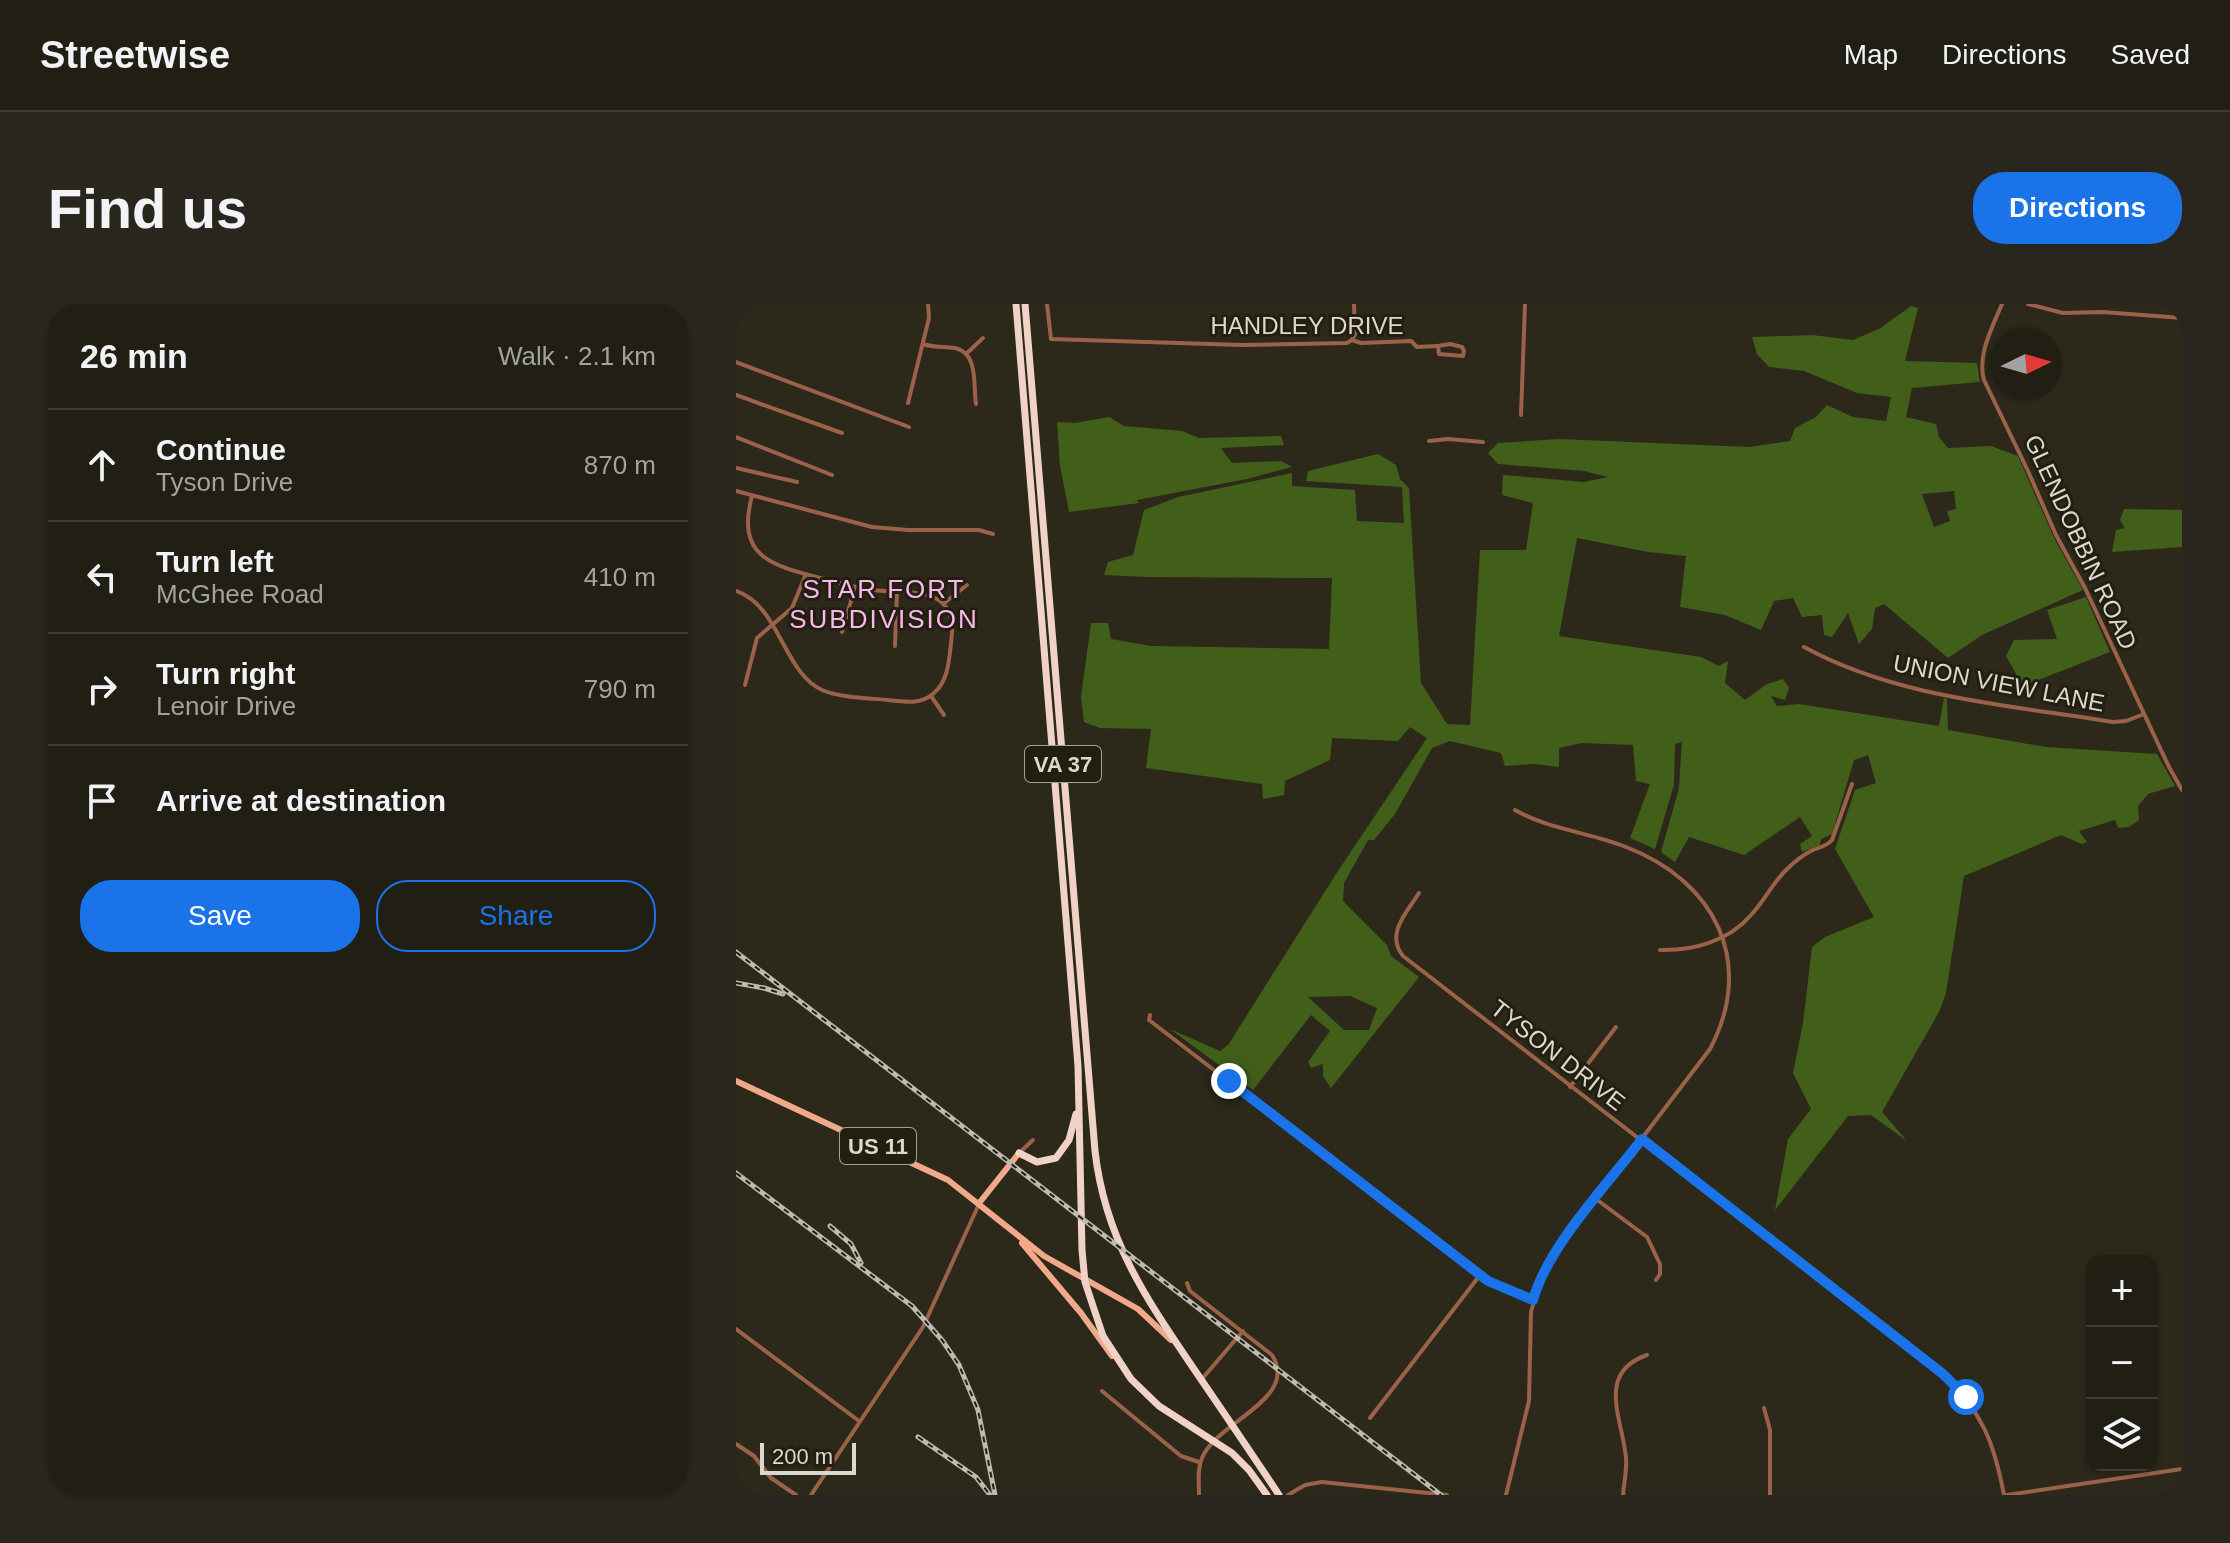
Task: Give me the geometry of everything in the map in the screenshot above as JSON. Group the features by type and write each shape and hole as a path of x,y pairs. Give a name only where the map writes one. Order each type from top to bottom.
{"highway":[{"name":"VA 37","path":"1016,304 1073,996 1079,1101 1082,1261 1087,1293 1103,1336 1131,1379"},
{"name":"VA 37","path":"1025,304 1095,1151 1110,1222 1130,1270 1188,1361"},
{"path":"1019,1153 1033,1161 1051,1160 1062,1152 1072,1132 1077,1105 1073,996"},
{"name":"US 11","path":"1188,1361 1279,1495"},
{"name":"US 11","path":"1131,1379 1159,1406 1241,1462 1267,1495"}],"main road":[{"name":"US 11","path":"736,1081 948,1180 1053,1261 1138,1309 1161,1329 1188,1361"},
{"path":"980,1202 1019,1153"},
{"name":"US 11","path":"1009,1228 1081,1313 1131,1379"}],"street":[{"path":"908,403 929,315 928,304"},
{"name":"HANDLEY DRIVE","path":"1047,304 1051,339 1242,345 1411,341 1417,347 1454,344 1462,347 1465,353 1461,357 1442,356 1438,346"},
{"path":"1352,340 1355,334 1354,304"},
{"path":"1521,415 1525,304"},
{"name":"GLENDOBBIN ROAD","path":"2002,304 1983,353 1983,376 2057,538 2085,588 2182,790"},
{"path":"2028,304 2063,313 2103,312 2182,318"},
{"path":"966,354 983,338"},
{"path":"923,344 957,348 966,354 972,365 976,404"},
{"path":"736,362 909,427"},
{"path":"736,395 842,433"},
{"path":"736,437 832,475"},
{"path":"1429,441 1483,442"},
{"path":"736,468 797,482"},
{"path":"736,491 872,527 979,530 993,534"},
{"path":"736,591 754,601 802,672 821,689 908,702 931,696 945,679 952,622 943,604 927,593 855,587 773,564 756,550 747,525 752,496"},
{"path":"745,685 757,638 796,604 806,574"},
{"path":"943,604 967,585"},
{"path":"842,632 855,587"},
{"path":"895,646 897,591"},
{"name":"UNION VIEW LANE","path":"1804,647 1848,668 1914,688 2113,722 2144,714"},
{"path":"931,696 944,715"},
{"path":"1660,950 1692,948 1723,937 1751,915 1773,884 1795,862 1830,843 1852,784"},
{"path":"1506,1495 1529,1401 1528,1336 1533,1300 1548,1262 1710,1049 1721,1026 1730,991 1729,964 1723,937 1714,917 1683,879 1657,861 1623,845 1550,826 1515,810"},
{"name":"TYSON DRIVE","path":"1419,893 1396,930 1395,942 1400,952 1416,968 1642,1139 1943,1374 1966,1397 1982,1420 2006,1495"},
{"path":"1150,1015 1149,1020 1480,1275 1505,1290 1533,1300"},
{"path":"1570,1087 1616,1027"},
{"path":"1019,1153 1033,1140"},
{"path":"1596,1199 1647,1237 1660,1264 1661,1270 1656,1280"},
{"path":"811,1495 923,1327 980,1202"},
{"path":"1370,1418 1480,1275"},
{"path":"1187,1283 1190,1291 1274,1358 1277,1376 1269,1397 1213,1440 1200,1462 1199,1495"},
{"path":"736,1329 860,1422"},
{"path":"1201,1380 1243,1331"},
{"path":"1623,1495 1626,1454 1616,1415 1616,1393 1624,1369 1647,1355"},
{"path":"1102,1391 1181,1456 1200,1462"},
{"path":"1764,1408 1770,1430 1770,1495"},
{"path":"736,1444 754,1456 771,1478 796,1495"},
{"path":"2006,1495 2182,1469"},
{"path":"1288,1495 1306,1485 1322,1482 1447,1495"}],"green space":[{"path":"1911,306 1918,308 1905,361 1977,363 1980,382 1912,388 1906,417 1936,424 1939,437 1948,448 1991,446 2018,456 2054,538 2083,590 1982,635 1948,658 1884,604 1875,608 1872,629 1859,644 1848,613 1832,637 1824,635 1822,615 1802,617 1793,598 1774,601 1761,630 1725,615 1680,607 1686,556 1577,538 1559,636 1701,657 1719,666 1728,661 1725,683 1745,700 1767,684 1783,679 1789,688 1785,700 1771,696 1777,706 1799,704 1939,726 1944,698 1947,699 1948,730 2046,747 2157,754 2175,786 2148,794 2138,806 2139,820 2129,827 2118,828 2115,820 2079,831 2087,842 2082,844 2061,835 1964,876 1946,993 1939,1012 1882,1112 1907,1141 1871,1115 1848,1116 1775,1210 1788,1139 1811,1109 1793,1073 1803,1023 1812,947 1825,937 1874,917 1835,849 1855,790 1876,783 1868,755 1854,760 1832,834 1821,839 1820,845 1802,852 1800,844 1812,836 1800,817 1744,855 1689,837 1675,862 1661,852 1679,788 1682,742 1675,744 1674,785 1655,849 1630,838 1650,784 1636,781 1633,745 1582,743 1559,748 1559,767 1534,764 1505,766 1501,753 1450,741 1432,748 1395,814 1374,840 1368,840 1344,883 1343,901 1387,945 1391,956 1419,977 1331,1088 1323,1076 1323,1064 1311,1068 1308,1062 1330,1031 1311,1015 1253,1090 1170,1029 1220,1051 1228,1045 1427,738 1410,727 1398,741 1332,738 1330,760 1285,781 1284,795 1263,799 1262,784 1146,768 1151,729 1100,728 1084,722 1081,697 1091,623 1108,623 1111,639 1151,646 1329,649 1332,578 1104,575 1108,562 1133,555 1144,510 1178,497 1292,473 1292,486 1355,490 1357,521 1404,523 1402,487 1306,481 1308,471 1378,454 1396,465 1400,479 1409,488 1421,683 1447,724 1470,725 1480,550 1526,550 1533,503 1502,495 1503,475 1584,482 1608,477 1584,471 1498,464 1488,453 1498,443 1559,439 1749,447 1790,441 1795,428 1816,417 1827,405 1853,417 1886,421 1891,397 1857,393 1804,371 1769,367 1757,354 1752,337 1812,335 1853,340 1879,329","holes":["1954,491 1956,509 1947,511 1950,521 1934,527 1922,494","1350,996 1377,1008 1369,1030 1344,1030 1308,997"]},
{"path":"1109,417 1124,426 1182,431 1199,438 1281,436 1284,445 1221,448 1232,463 1281,461 1292,467 1137,500 1139,503 1069,512 1060,465 1057,422 1075,423"},
{"path":"2124,509 2182,510 2182,547 2112,552 2116,530 2125,528 2120,520"},
{"path":"2086,597 2110,652 2023,686 2006,656 2014,640 2057,639 2047,610"}],"railway":[{"path":"736,952 1441,1495"},
{"path":"736,983 783,994"},
{"path":"736,1173 912,1306 942,1340 959,1365 978,1410 995,1495"},
{"path":"830,1226 851,1244 861,1263"},
{"path":"918,1437 976,1477 990,1495"}],"district":[{"name":"STAR FORT SUBDIVISION","path":"884,604"}],"route":[{"path":"1229,1081 1488,1281 1533,1300 1548,1262 1642,1139 1943,1374 1966,1397"}]}
